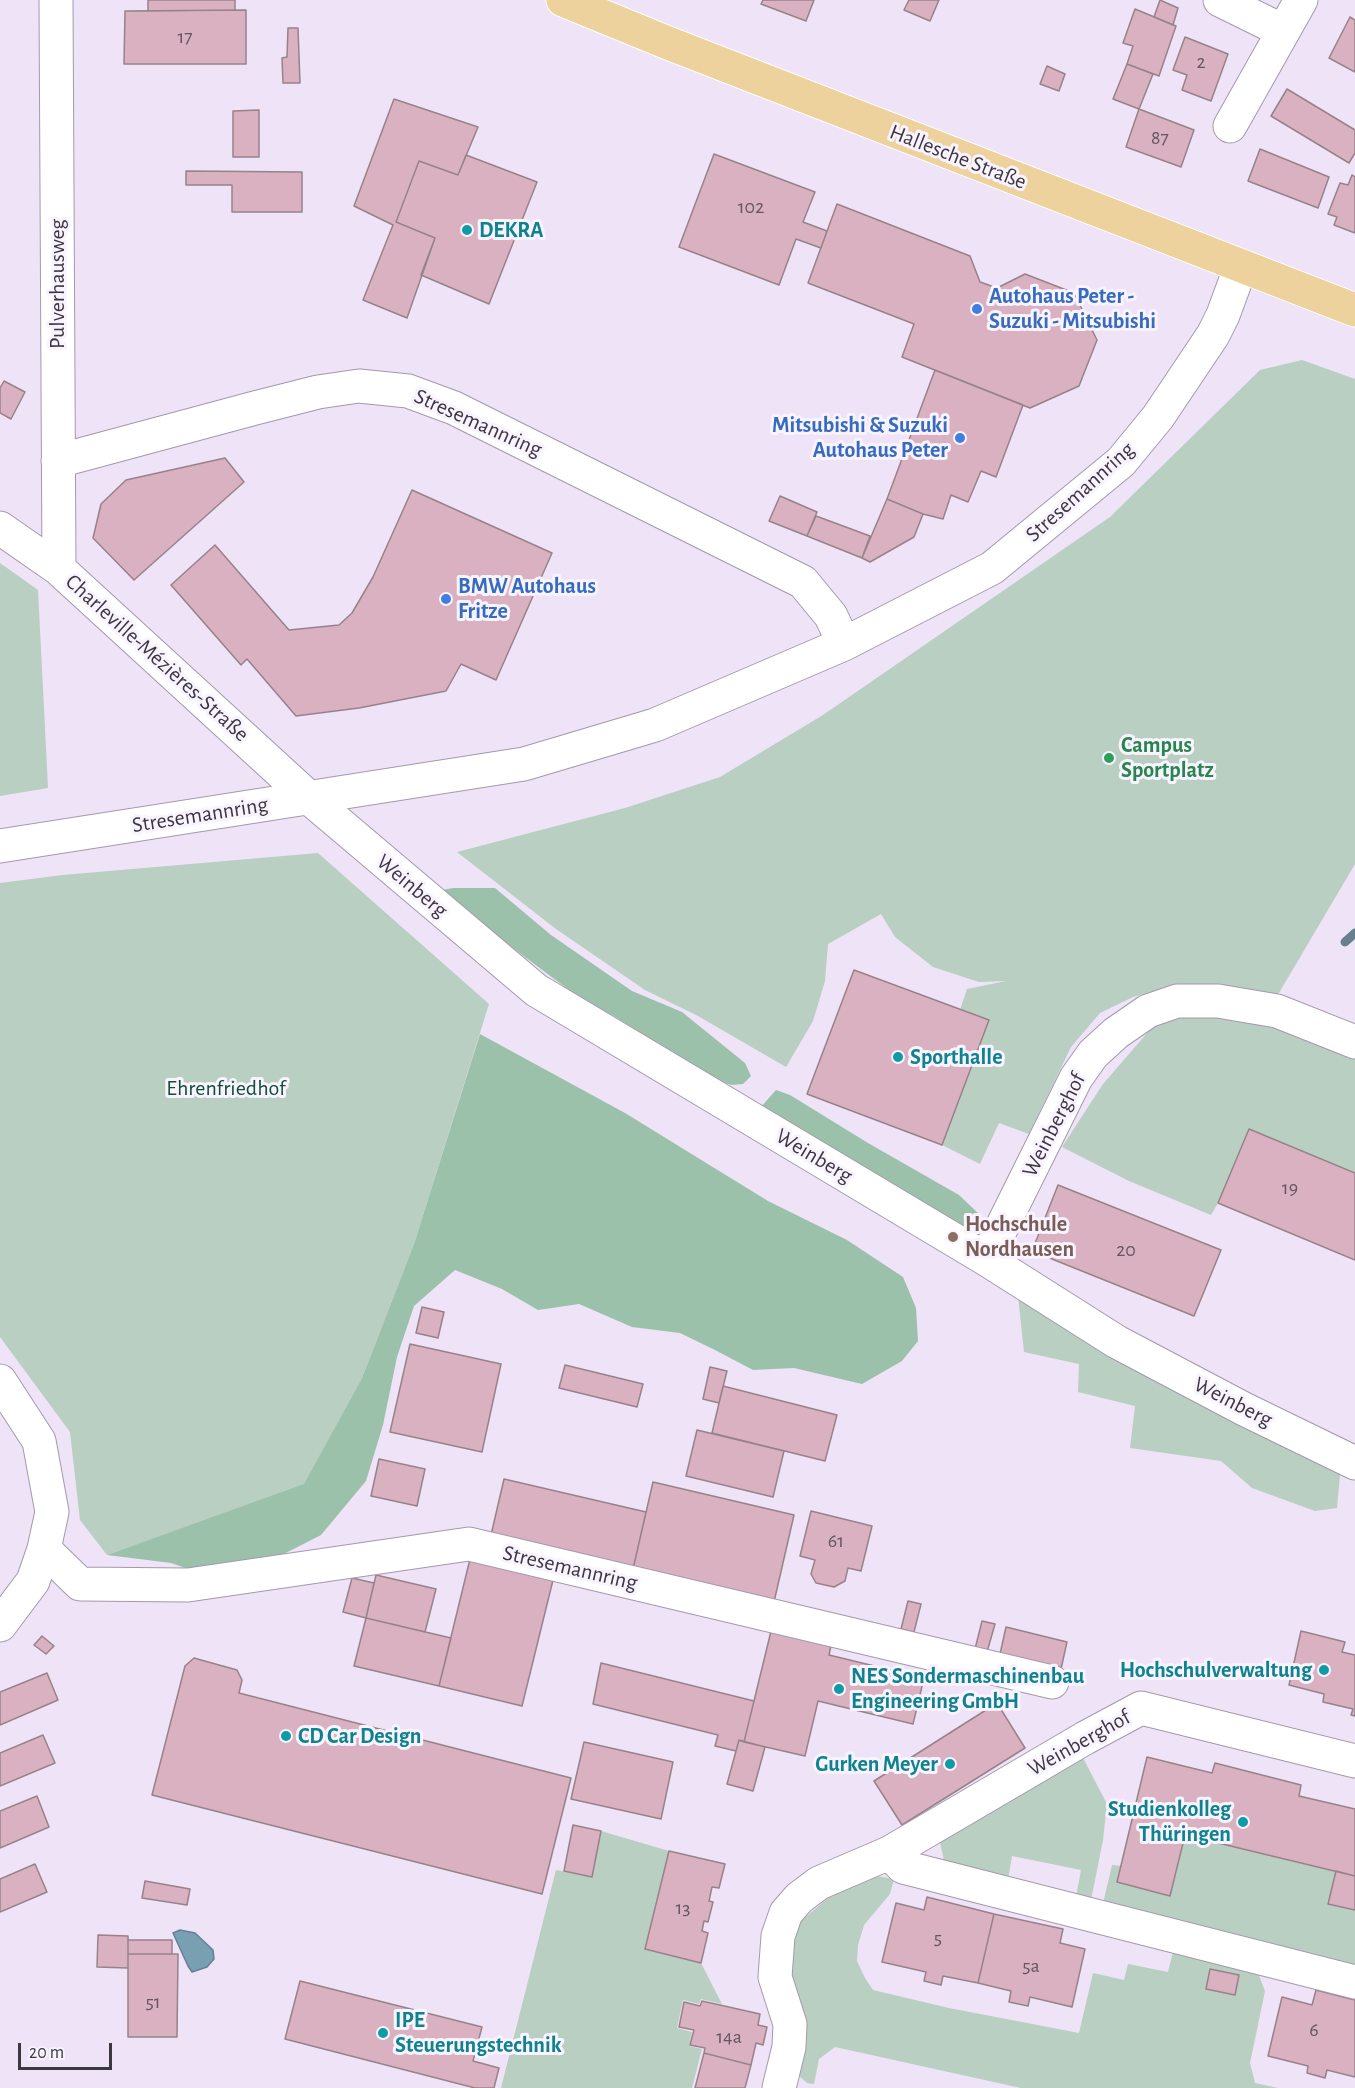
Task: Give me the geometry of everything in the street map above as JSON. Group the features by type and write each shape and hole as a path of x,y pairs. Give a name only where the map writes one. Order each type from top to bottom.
{"main road":[{"name":"Hallesche Straße","path":"563,0 1355,310"}],"street":[{"name":"Pulverhausweg","path":"56,0 59,569"},
{"path":"1220,0 1283,31"},
{"path":"1230,126 1301,0"},
{"name":"Stresemannring","path":"0,846 524,764 655,725 844,644 992,568 1121,462 1158,417 1213,335 1241,266"},
{"name":"Stresemannring","path":"58,461 318,392 359,386 408,391 454,408 803,582 831,616 844,644"},
{"name":"Charleville-Mézières-Straße","path":"0,528 59,569 308,797"},
{"name":"Weinberg","path":"308,797 536,990 986,1259 1117,1342 1244,1409 1355,1462"},
{"name":"Weinberghof","path":"986,1259 1076,1078 1093,1054 1116,1033 1148,1011 1177,1001 1218,1001 1278,1011 1355,1042"},
{"path":"0,1381 39,1441 52,1512 44,1549 33,1581 0,1625"},
{"name":"Stresemannring","path":"44,1549 80,1584 188,1585 469,1544 1052,1682"},
{"name":"Weinberghof","path":"780,2088 789,2047 790,2024 775,1977 778,1936 786,1913 799,1898 819,1883 889,1852 1141,1708 1355,1761"},
{"path":"889,1852 903,1867 1355,1983"}],"green space":[{"path":"1302,360 1355,379 1355,864 1276,998 1233,986 1178,985 1133,997 1100,1013 1071,1047 1029,1134 999,1123 980,1164 942,1145 989,1021 960,1010 967,989 1006,981 979,982 933,967 895,937 881,914 828,944 825,981 813,1021 786,1067 698,1016 645,990 556,929 457,852 625,808 720,777 823,715 1110,517 1260,370"},
{"path":"0,563 38,590 48,788 0,796"},
{"name":"Ehrenfriedhof","path":"318,853 489,1004 414,1244 362,1378 304,1485 107,1555 80,1520 70,1432 0,1337 0,883 63,875"},
{"path":"453,888 495,888 551,935 632,991 682,1012 745,1063 751,1076 743,1084 731,1085 707,1076 614,1016 585,1002 437,891"},
{"path":"1210,1011 1256,1020 1355,1058 1355,1173 1249,1129 1211,1215 1129,1181 1062,1147 1103,1084 1161,1017"},
{"path":"480,1034 625,1113 768,1201 847,1240 903,1277 916,1308 918,1341 902,1361 862,1384 794,1368 753,1370 680,1333 632,1327 579,1304 538,1310 502,1289 455,1270 414,1306 397,1357 383,1425 366,1481 321,1535 270,1561 191,1570 171,1563 107,1555 304,1484 362,1378 414,1244"},
{"path":"776,1090 790,1095 959,1195 980,1215 965,1240 760,1108"},
{"path":"1018,1296 1321,1455 1340,1475 1337,1508 1315,1511 1252,1488 1221,1461 1130,1448 1135,1406 1078,1392 1079,1364 1024,1352"},
{"path":"1083,1758 1107,1804 1103,1840 1090,1905 1075,1902 1081,1870 1012,1856 1007,1885 944,1861 940,1842 954,1826"},
{"path":"601,1831 669,1851 646,1949 701,1963 722,2004 701,1999 699,2004 683,2000 677,2028 692,2032 689,2046 702,2049 692,2088 501,2088 556,1870 592,1876"},
{"path":"1185,1835 1336,1871 1329,1904 1355,1910 1355,1971 1102,1908 1112,1865 1121,1866 1117,1882 1170,1896"},
{"path":"870,1875 894,1879 890,1894 864,1925 858,1945 857,1961 873,1990 949,2008 1079,2033 1093,1973 1124,1980 1128,1964 1168,1972 1175,1944 1255,1965 1265,1991 1250,2063 1255,2083 1278,2088 1021,2088 835,2047 819,2059 814,2084 807,2083 798,2075 789,1972 791,1949 801,1921 828,1898"}],"water":[{"path":"180,1930 195,1933 213,1950 214,1959 207,1967 192,1972 173,1933"}],"building":[{"path":"148,0 235,0 235,10 148,11"},
{"path":"763,0 814,0 806,21 761,4"},
{"path":"909,0 939,0 930,21 904,10"},
{"path":"1160,0 1178,8 1173,25 1154,17"},
{"path":"1135,9 1176,26 1159,76 1127,64 1133,46 1123,43"},
{"path":"246,10 246,64 124,64 125,11"},
{"path":"1350,17 1355,20 1355,72 1329,58"},
{"path":"288,28 298,28 300,83 283,83 282,58 287,57"},
{"path":"1185,37 1228,54 1211,101 1182,90 1187,75 1173,70"},
{"path":"1127,64 1153,74 1139,109 1113,99"},
{"path":"1047,66 1065,74 1059,91 1040,84"},
{"path":"1287,89 1355,130 1355,153 1349,163 1271,116"},
{"path":"394,99 478,127 458,175 419,161 396,222 435,238 407,318 363,300 393,225 354,206"},
{"path":"1139,109 1194,130 1181,167 1126,147"},
{"path":"259,110 259,157 233,157 233,111"},
{"path":"1260,149 1329,177 1318,208 1248,181"},
{"path":"714,154 815,192 803,222 827,231 821,248 796,239 779,285 679,247"},
{"name":"DEKRA","path":"466,155 537,182 489,304 421,275 435,238 396,222 419,161 458,175"},
{"path":"186,171 302,172 302,212 232,212 232,185 186,185"},
{"path":"1352,175 1355,177 1355,233 1334,225 1337,217 1328,214 1340,183 1348,185"},
{"name":"Autohaus Peter - Suzuki - Mitsubishi","path":"837,204 970,256 980,282 997,288 1025,274 1074,293 1097,340 1079,386 1030,408 902,357 914,324 808,283"},
{"name":"Mitsubishi & Suzuki Autohaus Peter","path":"935,370 1023,405 996,477 981,471 968,502 951,495 943,519 923,514 887,499"},
{"path":"4,381 25,392 11,419 0,413 0,388"},
{"path":"225,458 244,482 134,580 93,538 101,504 126,480"},
{"name":"BMW Autohaus Fritze","path":"412,490 552,553 496,680 461,664 446,691 359,708 296,716 247,659 241,665 171,585 215,545 289,630 339,625 352,613 373,577"},
{"path":"780,496 817,512 807,536 769,521"},
{"path":"887,499 923,514 914,537 870,562 862,558"},
{"path":"816,516 870,536 862,558 807,536"},
{"name":"Sporthalle","path":"854,970 989,1020 942,1145 807,1094"},
{"path":"1249,1129 1355,1173 1355,1260 1218,1203"},
{"path":"1058,1185 1221,1250 1194,1316 1032,1251"},
{"path":"422,1307 444,1312 438,1338 416,1333"},
{"path":"410,1344 501,1364 482,1452 390,1432"},
{"path":"565,1365 643,1384 637,1407 559,1388"},
{"path":"710,1367 727,1371 719,1403 703,1399"},
{"path":"723,1386 837,1415 825,1461 712,1433"},
{"path":"697,1430 784,1451 773,1497 686,1476"},
{"path":"379,1459 425,1469 417,1506 371,1496"},
{"path":"504,1479 646,1512 633,1569 491,1535"},
{"path":"653,1482 794,1515 774,1602 633,1569"},
{"path":"811,1511 872,1526 861,1571 848,1568 845,1581 834,1587 816,1583 811,1574 815,1560 800,1556"},
{"path":"471,1555 554,1576 522,1706 439,1686"},
{"path":"376,1575 436,1589 425,1632 366,1618"},
{"path":"352,1578 374,1583 366,1618 343,1612"},
{"path":"908,1601 921,1604 914,1632 901,1629"},
{"path":"366,1618 451,1638 439,1686 354,1666"},
{"path":"982,1621 995,1624 987,1652 975,1649"},
{"name":"NES Sondermaschinenbau Engineering GmbH","path":"772,1627 832,1641 829,1655 924,1678 913,1724 818,1701 805,1756 744,1742"},
{"path":"1006,1627 1067,1642 1061,1669 1000,1654"},
{"name":"Hochschulverwaltung","path":"1301,1631 1345,1642 1342,1652 1355,1655 1355,1716 1351,1715 1353,1709 1323,1702 1324,1694 1289,1685"},
{"path":"42,1636 54,1646 46,1654 34,1645"},
{"name":"CD Car Design","path":"194,1658 237,1670 242,1680 239,1693 571,1778 542,1894 152,1795 185,1666"},
{"path":"601,1663 754,1701 744,1742 739,1740 736,1751 715,1746 718,1735 593,1704"},
{"path":"47,1673 58,1700 0,1725 0,1692"},
{"name":"Gurken Meyer","path":"997,1703 1025,1748 902,1825 874,1781"},
{"path":"43,1735 55,1763 0,1786 0,1753"},
{"path":"739,1740 765,1747 753,1791 727,1784"},
{"path":"584,1742 673,1762 661,1819 571,1799"},
{"name":"Studienkolleg Thüringen","path":"1147,1757 1212,1773 1215,1763 1301,1785 1299,1796 1355,1809 1355,1876 1185,1835 1170,1896 1117,1882"},
{"path":"37,1796 49,1827 0,1848 0,1811"},
{"path":"573,1825 601,1831 592,1877 564,1871"},
{"path":"669,1851 725,1864 719,1888 712,1887 709,1901 713,1902 708,1922 704,1921 702,1931 708,1933 701,1963 645,1949"},
{"path":"35,1864 47,1892 0,1912 0,1879"},
{"path":"1336,1871 1355,1876 1355,1910 1328,1904"},
{"path":"145,1881 190,1889 187,1905 142,1898"},
{"path":"927,1897 994,1914 978,1983 943,1976 941,1985 924,1981 926,1972 882,1962 896,1903 924,1910"},
{"path":"994,1914 1063,1929 1060,1943 1085,1949 1072,2007 1030,1997 1028,2006 1009,2002 1011,1991 978,1983"},
{"path":"98,1935 128,1936 128,1968 97,1967"},
{"path":"128,1940 172,1940 172,1954 128,1954"},
{"path":"128,1954 178,1954 177,2037 128,2037"},
{"path":"1210,1969 1239,1975 1235,1995 1206,1989"},
{"name":"IPE Steuerungstechnik","path":"300,1981 482,2027 473,2061 499,2068 494,2088 475,2088 285,2039"},
{"path":"1316,1990 1355,2000 1355,2077 1327,2070 1325,2078 1307,2073 1308,2066 1268,2056 1282,1997 1312,2005"},
{"path":"702,2001 760,2014 758,2025 767,2027 763,2045 756,2043 751,2065 704,2053 705,2048 690,2045 694,2030 679,2027 684,2002 700,2006"},
{"path":"704,2053 751,2065 745,2088 695,2088"}],"waterway":[{"path":"1345,942 1355,933"}],"place":[{"name":"DEKRA","path":"467,230"},
{"name":"Autohaus Peter - Suzuki - Mitsubishi","path":"977,309"},
{"name":"Mitsubishi & Suzuki Autohaus Peter","path":"960,438"},
{"name":"BMW Autohaus Fritze","path":"446,599"},
{"name":"Campus Sportplatz","path":"1109,758"},
{"name":"Sporthalle","path":"898,1057"},
{"name":"Hochschule Nordhausen","path":"953,1237"},
{"name":"Hochschulverwaltung","path":"1324,1670"},
{"name":"NES Sondermaschinenbau Engineering GmbH","path":"839,1689"},
{"name":"CD Car Design","path":"286,1736"},
{"name":"Gurken Meyer","path":"950,1764"},
{"name":"Studienkolleg Thüringen","path":"1243,1822"},
{"name":"IPE Steuerungstechnik","path":"383,2033"}]}
